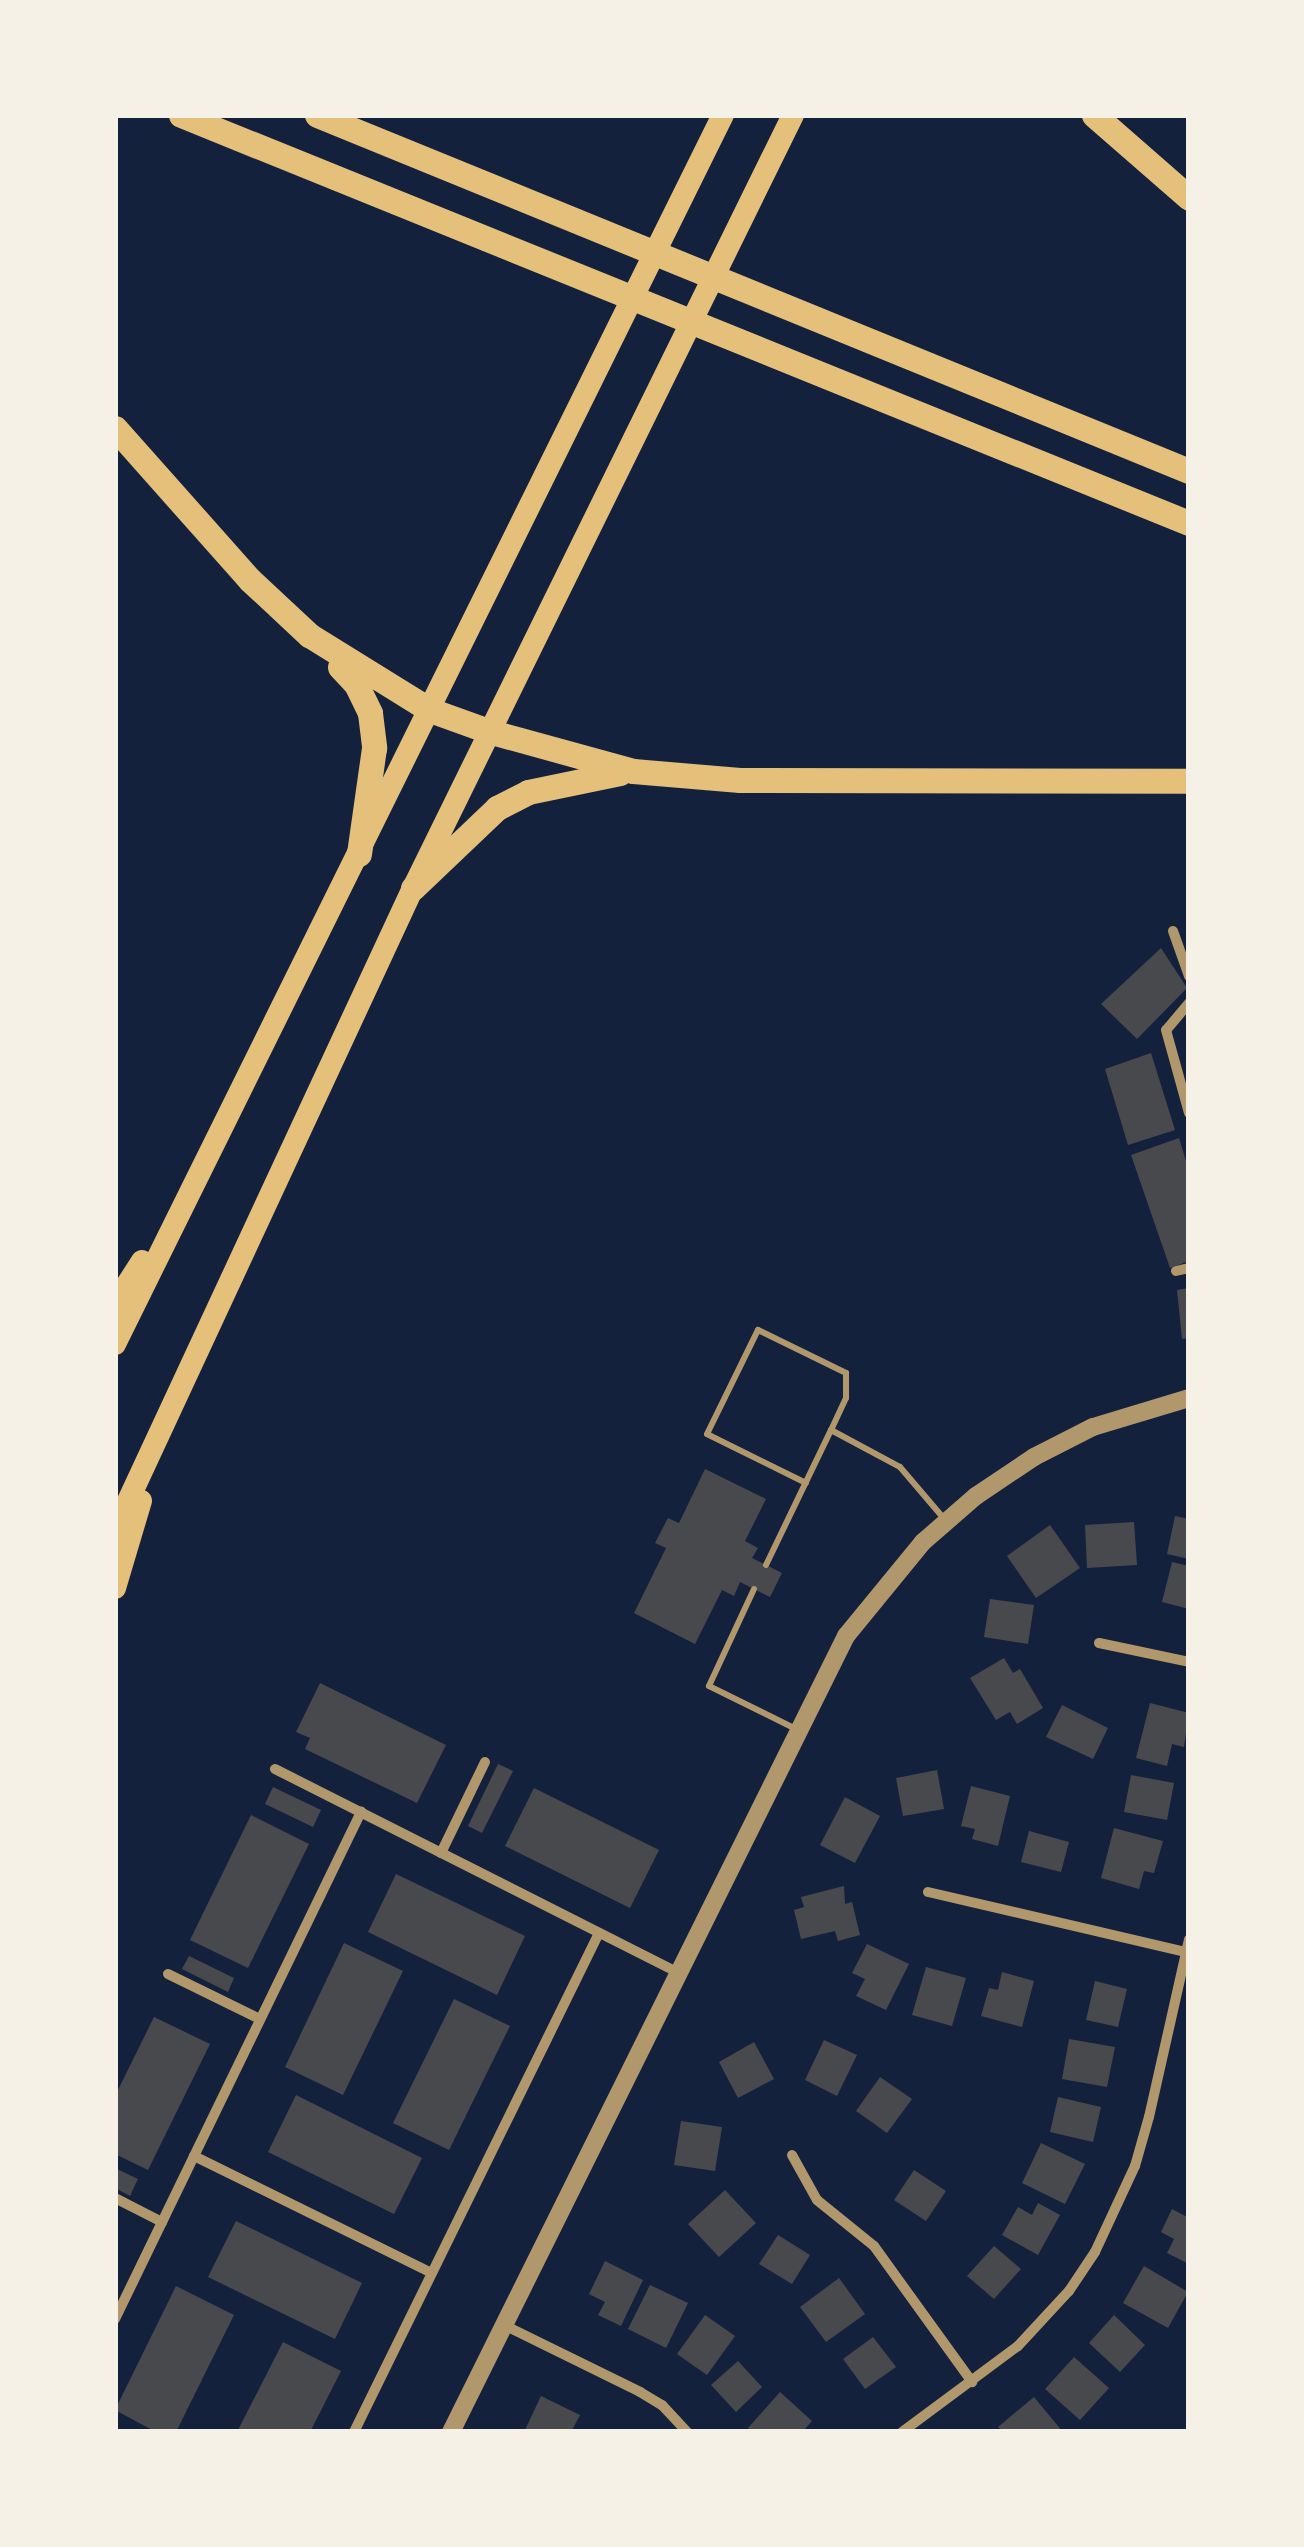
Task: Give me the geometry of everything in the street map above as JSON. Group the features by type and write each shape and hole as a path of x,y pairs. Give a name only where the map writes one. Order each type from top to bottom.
{"highway":[{"path":"181,115 1189,523"},
{"path":"318,115 1189,471"},
{"path":"115,1344 723,115"},
{"path":"115,1530 488,731 793,115"},
{"path":"1094,115 1189,198"},
{"path":"115,428 250,580 356,684 370,712 374,748 359,854"},
{"path":"309,634 430,710 488,731 633,771 740,780 1189,780"},
{"path":"413,888 497,808 528,792 633,771"},
{"path":"115,1303 199,1174"},
{"path":"115,1588 157,1445"}],"street":[{"path":"1173,931 1189,976"},
{"path":"1189,1003 1166,1030 1189,1114"},
{"path":"1176,1271 1189,1268"},
{"path":"451,2432 846,1636 882,1588 946,1522 1034,1458 1093,1428 1189,1398"},
{"path":"1099,1643 1189,1662"},
{"path":"441,1853 485,1762"},
{"path":"275,1769 677,1972"},
{"path":"115,2319 361,1812"},
{"path":"928,1892 1186,1952"},
{"path":"354,2432 599,1933"},
{"path":"902,2432 1018,2346 1056,2306 1095,2252 1118,2208 1150,2117 1189,1940"},
{"path":"168,1974 260,2019"},
{"path":"792,2155 817,2200 874,2246 972,2382"},
{"path":"194,2156 430,2272"},
{"path":"115,2198 162,2222"},
{"path":"504,2325 640,2392 662,2405 687,2432"}],"lane":[{"path":"766,1565 832,1430 846,1398 846,1373 758,1330 707,1434 806,1483"},
{"path":"832,1430 900,1467 946,1522"},
{"path":"754,1589 709,1686 797,1729"}],"building":[{"path":"1161,948 1187,988 1137,1039 1101,1004"},
{"path":"1151,1053 1175,1130 1128,1145 1105,1069"},
{"path":"1179,1138 1189,1171 1189,1261 1170,1268 1131,1155"},
{"path":"1189,1288 1189,1338 1182,1339 1177,1290"},
{"path":"705,1469 766,1499 745,1541 758,1548 752,1558 782,1573 770,1597 740,1582 734,1596 722,1590 695,1644 634,1613 666,1548 655,1543 668,1518 679,1523"},
{"path":"1175,1516 1189,1519 1189,1559 1167,1554"},
{"path":"1134,1522 1137,1565 1087,1568 1085,1525"},
{"path":"1050,1525 1080,1568 1036,1598 1007,1556"},
{"path":"1172,1562 1189,1566 1189,1609 1162,1602"},
{"path":"990,1599 1034,1605 1028,1644 984,1637"},
{"path":"1004,1658 1013,1673 1020,1669 1043,1708 1017,1724 1010,1712 996,1720 970,1678"},
{"path":"320,1683 446,1745 417,1803 305,1749 310,1738 296,1732"},
{"path":"1150,1703 1189,1713 1184,1747 1172,1744 1167,1766 1136,1758"},
{"path":"1062,1705 1108,1728 1093,1759 1046,1737"},
{"path":"498,1764 513,1771 482,1833 468,1826"},
{"path":"937,1770 944,1809 903,1816 896,1778"},
{"path":"1131,1775 1174,1783 1167,1820 1124,1812"},
{"path":"971,1786 1010,1796 998,1846 972,1839 975,1829 961,1826"},
{"path":"273,1787 321,1810 313,1827 265,1804"},
{"path":"534,1788 659,1850 630,1908 505,1846"},
{"path":"845,1797 880,1816 855,1863 820,1845"},
{"path":"251,1815 309,1844 248,1968 190,1940"},
{"path":"1114,1828 1163,1841 1154,1873 1144,1871 1139,1889 1101,1878"},
{"path":"1029,1831 1069,1842 1061,1872 1021,1862"},
{"path":"396,1874 525,1936 497,1995 368,1932"},
{"path":"844,1886 845,1904 852,1902 860,1935 838,1941 835,1931 801,1939 794,1910 804,1907 801,1897"},
{"path":"344,1943 403,1971 343,2095 285,2067"},
{"path":"867,1944 909,1964 886,2010 856,1996 865,1979 852,1973"},
{"path":"189,1956 234,1978 228,1992 182,1969"},
{"path":"926,1967 966,1978 952,2026 912,2015"},
{"path":"1002,1972 1034,1981 1022,2027 981,2016 989,1988 998,1990"},
{"path":"1095,1981 1127,1989 1118,2027 1086,2020"},
{"path":"454,1999 510,2026 449,2150 393,2123"},
{"path":"154,2017 210,2044 148,2170 115,2154 115,2096"},
{"path":"1069,2039 1115,2047 1107,2087 1062,2079"},
{"path":"824,2040 857,2055 837,2096 805,2080"},
{"path":"754,2042 774,2079 738,2098 719,2062"},
{"path":"880,2077 912,2099 887,2133 856,2111"},
{"path":"296,2095 422,2158 394,2214 268,2152"},
{"path":"1058,2097 1101,2107 1093,2142 1050,2132"},
{"path":"681,2121 722,2127 715,2171 674,2165"},
{"path":"1041,2143 1085,2164 1065,2204 1022,2183"},
{"path":"115,2168 138,2179 130,2196 115,2188"},
{"path":"914,2170 946,2191 926,2221 894,2200"},
{"path":"725,2190 756,2223 719,2257 688,2224"},
{"path":"1038,2203 1060,2215 1038,2255 1002,2235 1018,2207 1032,2215"},
{"path":"1172,2209 1189,2218 1189,2264 1167,2253 1174,2239 1161,2232"},
{"path":"236,2221 362,2283 335,2339 208,2277"},
{"path":"778,2235 810,2255 792,2284 759,2264"},
{"path":"994,2246 1021,2269 994,2299 967,2276"},
{"path":"605,2261 643,2280 621,2326 598,2315 605,2302 589,2294"},
{"path":"1144,2266 1188,2292 1168,2328 1123,2303"},
{"path":"839,2278 865,2314 826,2342 800,2307"},
{"path":"650,2285 688,2303 666,2348 628,2329"},
{"path":"176,2286 234,2315 176,2432 156,2432 115,2410"},
{"path":"705,2315 735,2336 707,2375 677,2354"},
{"path":"1114,2315 1145,2345 1120,2372 1089,2343"},
{"path":"873,2337 896,2367 865,2389 843,2359"},
{"path":"283,2342 341,2371 310,2432 237,2432"},
{"path":"1074,2357 1109,2388 1080,2420 1045,2389"},
{"path":"738,2361 762,2387 736,2412 711,2385"},
{"path":"780,2392 812,2421 802,2432 754,2432 748,2428"},
{"path":"541,2396 580,2415 571,2432 524,2432"},
{"path":"1034,2397 1063,2432 1003,2432 998,2427"}]}
